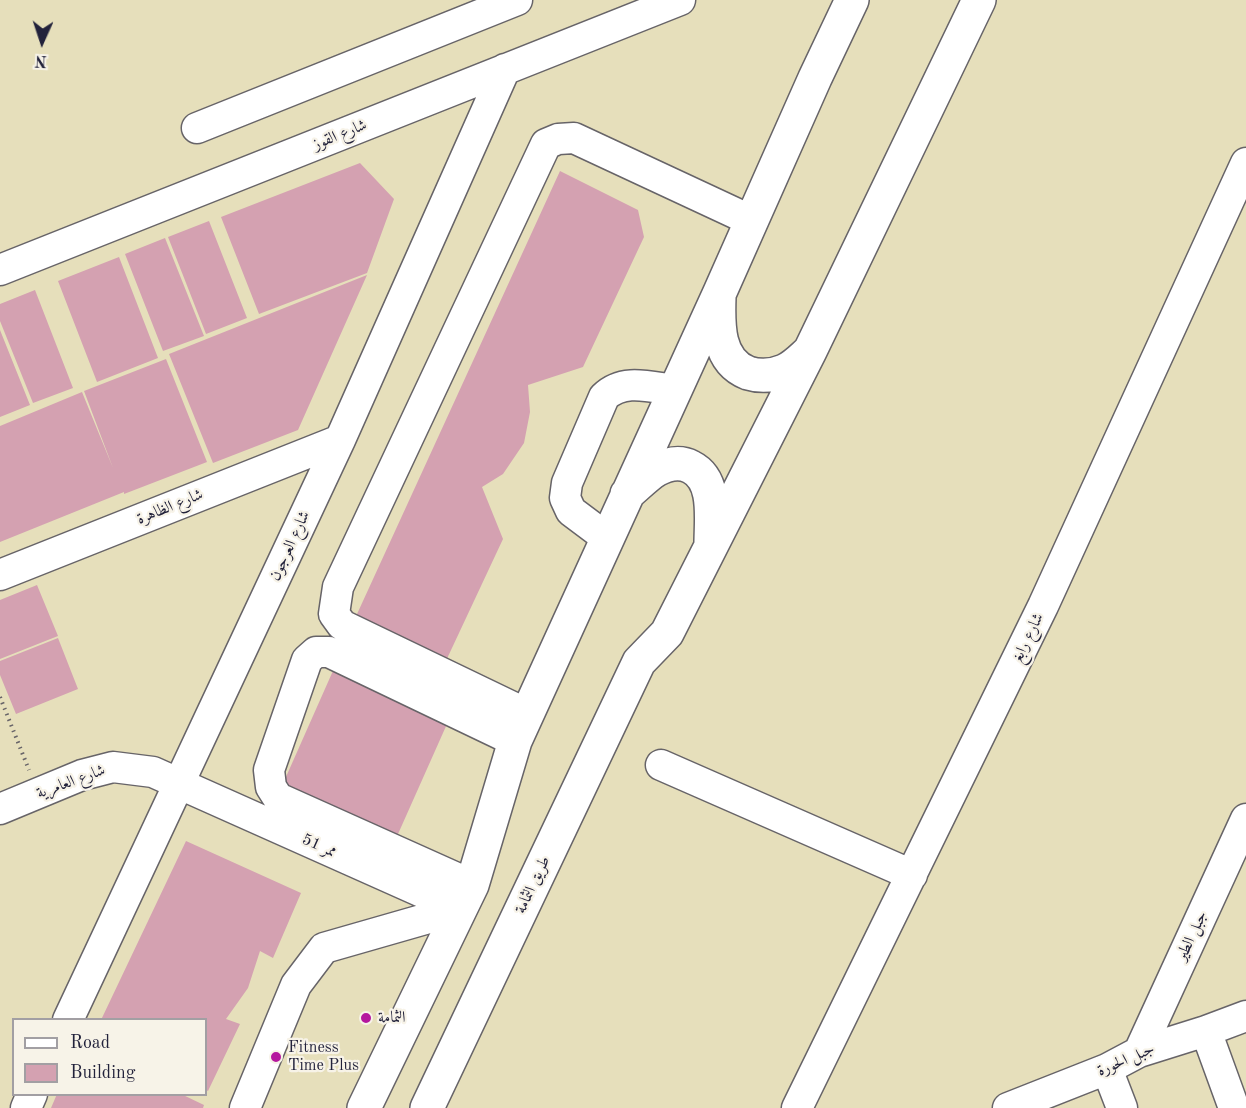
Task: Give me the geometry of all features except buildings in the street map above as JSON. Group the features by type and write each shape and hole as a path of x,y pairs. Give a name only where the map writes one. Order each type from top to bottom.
{"main road":[{"path":"364,1108 466,897 521,727 852,0"},
{"name":"طريق الثمامة","path":"428,1108 639,662 667,633 810,351 979,0"},
{"path":"720,292 718,323 724,350 729,359 745,372 759,376 771,376 787,370 810,351"},
{"path":"626,495 656,471 673,464 685,464 699,471 706,482 709,493 711,545"}],"street":[{"path":"197,128 517,0"},
{"name":"شارع القوز","path":"0,270 680,0"},
{"name":"شارع العرجون","path":"69,1018 340,440 505,69"},
{"path":"521,727 342,625 334,614 338,587 546,144 558,139 574,138 750,220"},
{"name":"شارع رابغ","path":"797,1108 1043,606 1246,163"},
{"path":"607,538 571,511 565,498 567,483 604,397 612,389 627,385 674,390"},
{"name":"شارع الظاهرة","path":"0,575 340,440"},
{"path":"466,897 278,798 271,787 269,770 307,660 316,652 328,652 521,727"},
{"path":"661,765 912,875"},
{"name":"شارع العامرية","path":"0,809 82,775 113,767 153,772 178,783"},
{"name":"ممر 51","path":"178,783 466,897"},
{"name":"جبل الطير","path":"1139,1052 1246,819"},
{"path":"245,1108 296,985 324,948 466,897"},
{"name":"جبل الحورة","path":"1008,1108 1107,1069 1139,1052 1246,1016"},
{"path":"1206,1031 1234,1108"},
{"path":"1107,1069 1122,1108"}],"path":[{"path":"0,697 38,793"}],"place":[{"name":"الثمامة","path":"366,1018"},
{"name":"Fitness Time Plus","path":"276,1057"}]}
